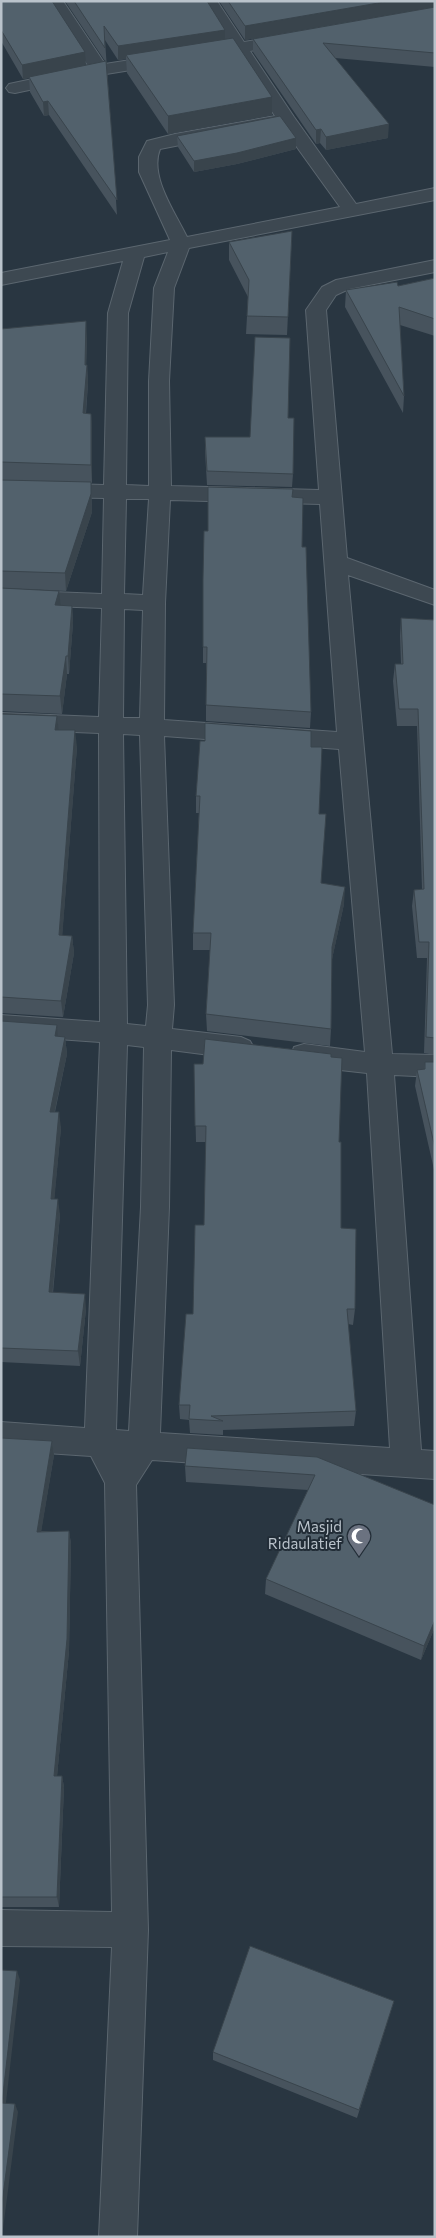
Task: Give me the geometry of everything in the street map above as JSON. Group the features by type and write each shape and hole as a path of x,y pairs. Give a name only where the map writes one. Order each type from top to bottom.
{"street":[{"path":"54,1 100,70"},
{"path":"208,1 286,119 352,211"},
{"path":"15,88 100,70 306,36"},
{"path":"120,1482 144,1445 155,1207 158,1038 161,1005 152,727 154,603 160,493 158,381 164,288 182,243 149,178 146,168 147,156 154,145 175,139 286,119"},
{"path":"1,279 435,194"},
{"path":"118,2237 130,1930 120,1482 100,1442 114,1033 111,726 118,313 135,254"},
{"path":"1,1436 420,1464 350,741 316,310 329,291 344,284 435,266"},
{"path":"1,489 332,497"},
{"path":"335,562 435,598"},
{"path":"1,597 154,603"},
{"path":"1,721 152,727 350,741"},
{"path":"1,1025 114,1033 380,1064 435,1066"},
{"path":"1,1928 130,1930"}],"building":[{"path":"1,1 52,1 85,52 22,65 1,30"},
{"path":"74,1 207,1 225,30 118,46 104,26 105,48"},
{"path":"228,1 390,1 245,26"},
{"path":"435,7 435,53 323,43 389,124 326,137 321,129 316,130 253,39"},
{"path":"233,38 272,97 168,116 126,55"},
{"path":"106,61 117,200 48,101 43,102 29,77"},
{"path":"280,116 296,138 237,153 194,161 177,136"},
{"path":"292,231 288,317 247,316 249,280 229,242"},
{"path":"435,278 435,319 399,307 404,396 346,290 397,282 398,286"},
{"path":"86,321 85,365 87,365 83,413 91,414 91,465 1,462 1,329"},
{"path":"255,337 290,338 288,418 294,418 293,474 207,471 205,437 250,437"},
{"path":"1,480 91,482 91,494 65,573 1,571"},
{"path":"208,487 293,489 292,497 303,498 302,547 306,547 311,712 206,705 207,647 203,647 203,579 204,531 208,531"},
{"path":"1,588 59,591 55,605 72,606 68,656 66,656 60,696 1,694"},
{"path":"401,618 435,620 435,1038 426,1037 429,942 419,942 414,890 424,889 418,709 399,709 395,664 403,664"},
{"path":"1,714 57,716 55,730 75,730 59,935 72,936 61,1001 1,997"},
{"path":"205,723 311,731 311,747 322,747 319,814 326,814 321,883 345,887 332,947 331,1029 206,1014 211,933 193,933 200,796 196,796 200,741 205,741"},
{"path":"1,1021 57,1025 55,1036 65,1037 50,1112 59,1112 51,1199 58,1199 49,1292 85,1294 78,1351 1,1348"},
{"path":"205,1039 331,1054 331,1057 342,1058 339,1142 341,1142 341,1228 356,1229 355,1309 347,1309 356,1411 211,1416 223,1421 189,1419 190,1405 179,1405 186,1314 193,1314 195,1225 204,1225 206,1126 195,1126 194,1064 203,1064"},
{"path":"425,1062 435,1062 435,1148 417,1070 425,1069"},
{"path":"1,1438 52,1441 37,1532 69,1531 67,1639 54,1776 62,1776 57,1897 1,1897"},
{"name":"Masjid Ridaulatief","path":"187,1448 317,1457 435,1505 435,1620 424,1646 266,1579 315,1475 185,1466"},
{"path":"250,1946 394,2001 359,2110 213,2052"},
{"path":"1,1970 17,1971 2,2103 15,2104 1,2211"}],"place":[{"name":"Masjid Ridaulatief","path":"359,1557"}]}
